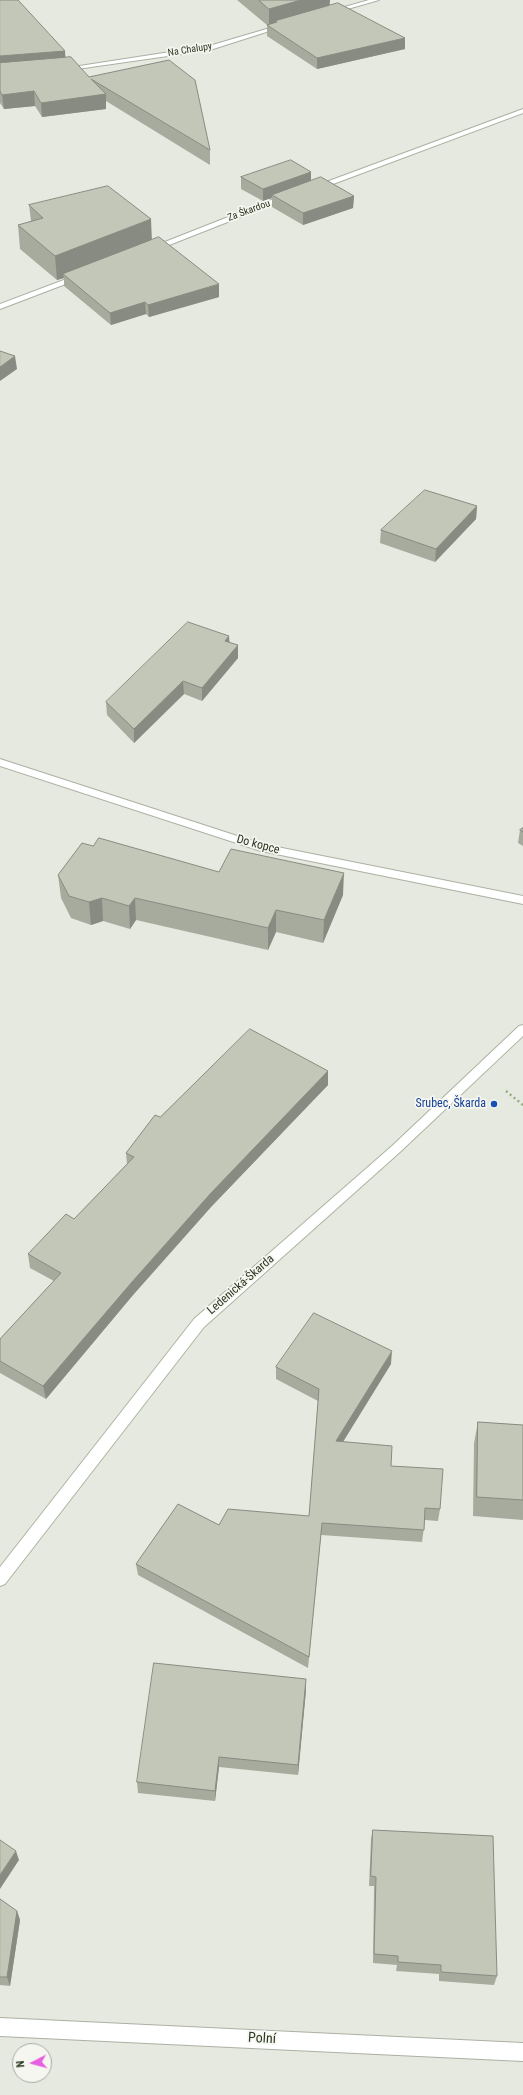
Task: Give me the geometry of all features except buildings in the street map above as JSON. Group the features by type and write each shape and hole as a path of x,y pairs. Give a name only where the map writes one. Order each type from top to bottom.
{"street":[{"path":"322,14 366,1 376,0"},
{"name":"Na Chalupy","path":"54,70 210,48 293,23"},
{"path":"307,190 523,111"},
{"name":"Za Škardou","path":"145,251 292,196"},
{"path":"0,308 87,274"},
{"name":"Do kopce","path":"0,762 261,847 523,900"},
{"name":"Ledenická-Škarda","path":"0,1579 199,1322 396,1149 523,1029"},
{"name":"Polní","path":"0,2027 523,2052"}],"place":[{"name":"Srubec, Škarda","path":"494,1104"}]}
